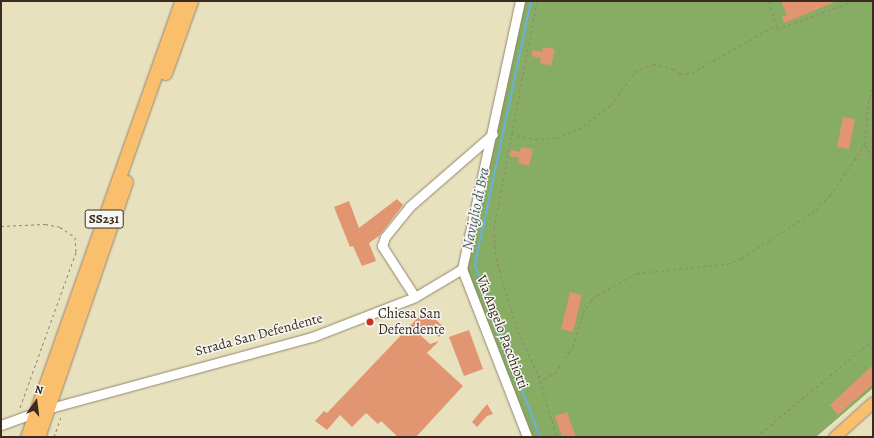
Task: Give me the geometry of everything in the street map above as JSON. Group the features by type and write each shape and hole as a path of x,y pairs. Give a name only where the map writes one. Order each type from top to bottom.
{"highway":[{"name":"SS231","path":"27,437 181,1"},
{"name":"SS231","path":"38,437 191,1"}],"main road":[{"path":"834,437 873,402"}],"street":[{"name":"Via Angelo Pacchiotti","path":"520,1 493,134 462,269 527,437"},
{"path":"415,297 382,246 385,237 409,207 493,134"},
{"name":"Strada San Defendente","path":"54,407 312,337 415,297 462,269"},
{"path":"1,425 29,415"}],"path":[{"path":"537,1 494,228 496,258 516,326 538,375 557,437"},
{"path":"769,1 778,29 853,1"},
{"path":"511,134 535,139 557,138 580,130 611,105 635,72 653,64 673,69 680,74 692,73 776,25"},
{"path":"538,375 544,379 555,373 573,346 583,314 591,300 597,295 637,273 715,267 742,258 816,210 830,195 865,144 868,103 873,86"},
{"path":"865,144 873,158"},
{"path":"1,226 45,224 60,227 75,237 76,252 15,420"},
{"path":"756,437 873,340"},
{"path":"54,437 64,404"}],"green space":[{"path":"524,1 873,1 873,388 816,437 531,437 466,267"}],"building":[{"path":"781,1 837,1 784,23 782,17 787,15"},
{"path":"543,47 555,49 551,66 540,63 541,58 531,56 533,50 542,52"},
{"path":"843,117 855,119 849,149 837,147"},
{"path":"521,147 533,149 529,166 518,163 519,158 509,156 511,150 520,152"},
{"path":"397,199 403,205 379,236 369,243 376,261 362,266 353,246 350,247 334,207 349,201 359,228"},
{"path":"570,292 582,295 573,332 561,329"},
{"path":"425,310 446,329 439,337 425,325 418,333 430,344 439,341 427,353 463,386 416,437 398,437 381,421 378,424 366,413 352,427 340,415 327,430 315,421 324,411 327,413"},
{"path":"469,330 483,369 464,376 449,337"},
{"path":"873,365 873,384 838,415 830,405"},
{"path":"487,404 493,414 487,416 477,427 472,422"},
{"path":"567,412 576,437 562,437 555,416"}],"waterway":[{"name":"Naviglio di Bra","path":"531,1 475,265 540,437"}],"place":[{"name":"Chiesa San Defendente","path":"370,322"}]}
